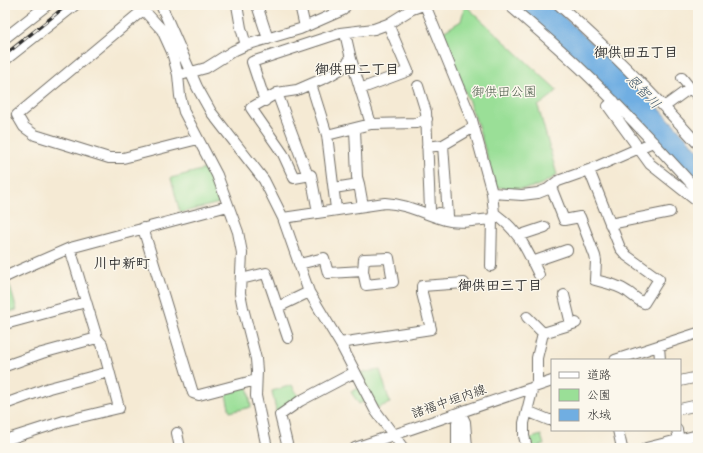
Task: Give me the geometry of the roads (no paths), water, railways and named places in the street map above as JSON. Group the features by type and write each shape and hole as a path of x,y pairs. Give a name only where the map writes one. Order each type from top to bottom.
{"street":[{"path":"5,38 47,5"},
{"path":"5,60 75,5"},
{"path":"161,5 196,87 211,112 264,180 283,218 309,292 340,343 375,410 403,448"},
{"path":"237,5 246,45"},
{"path":"257,5 268,39"},
{"path":"300,5 305,27"},
{"path":"178,76 206,68 233,51 246,45 305,27 343,10 346,5"},
{"path":"265,100 252,62 325,37 374,30 424,5 474,127 492,193 493,216 491,266"},
{"path":"509,5 569,58 614,101 698,191"},
{"path":"561,6 664,107 698,144"},
{"path":"198,139 123,158 109,158 35,135 24,127 17,115 144,7 162,30 172,52 184,112 212,165 241,245 240,293 256,359 256,396 267,448"},
{"path":"360,89 408,71 388,24"},
{"path":"345,33 351,60 371,124"},
{"path":"308,176 294,178 283,154 251,108 277,93 297,90 312,84 341,69 351,60"},
{"path":"664,107 694,92 682,78"},
{"path":"312,84 327,135 336,209"},
{"path":"418,86 427,119 430,210"},
{"path":"277,93 308,176 311,176 318,212"},
{"path":"614,101 608,106 650,164 698,202"},
{"path":"327,135 371,124 417,123 427,119"},
{"path":"427,147 443,145 474,127"},
{"path":"355,129 357,177 363,206"},
{"path":"492,193 522,196 538,192 551,187 558,181 589,170 653,142"},
{"path":"410,208 412,204 448,216 443,145"},
{"path":"551,187 564,220 580,217 595,256 595,280 615,285 644,303 659,279 627,256 620,248 589,170"},
{"path":"334,188 359,184"},
{"path":"283,218 385,203 399,204 446,220 459,221 493,216 505,221 518,236 539,275"},
{"path":"5,277 70,248 228,206"},
{"path":"610,224 670,212"},
{"path":"518,236 546,226"},
{"path":"143,228 193,393 199,395 256,380"},
{"path":"8,448 5,440 64,421 120,408 102,344 97,338 70,248"},
{"path":"532,262 567,250"},
{"path":"299,264 324,258 328,273 363,271"},
{"path":"241,279 266,273 288,338"},
{"path":"340,343 431,329 422,293 422,286 464,283"},
{"path":"278,307 309,292"},
{"path":"543,333 573,324 564,295"},
{"path":"5,324 86,302"},
{"path":"527,317 543,333"},
{"path":"630,358 698,332"},
{"path":"527,448 524,436 524,423 535,386 537,358 543,333"},
{"path":"5,366 42,352 97,338"},
{"path":"659,346 660,359"},
{"path":"5,404 49,388 109,372"},
{"path":"288,448 280,415 300,402 355,372"},
{"path":"681,381 698,377"},
{"name":"諸福中垣内線","path":"354,448 551,381"},
{"path":"681,409 698,405"},
{"path":"527,411 551,420"},
{"path":"457,448 457,423 460,412"},
{"path":"460,412 465,422 466,448"},
{"path":"618,431 622,448"},
{"path":"176,433 180,448"},
{"path":"646,448 678,435 698,436"}],"water":[{"name":"恩智川","path":"514,5 551,5 640,88 698,150 698,186"}],"railway":[{"path":"5,55 67,5"}],"district":[{"name":"御供田五丁目","path":"636,53"},
{"name":"御供田二丁目","path":"357,70"},
{"name":"川中新町","path":"122,264"},
{"name":"御供田三丁目","path":"500,286"}],"park label":[{"name":"御供田公園","path":"504,92"}]}
